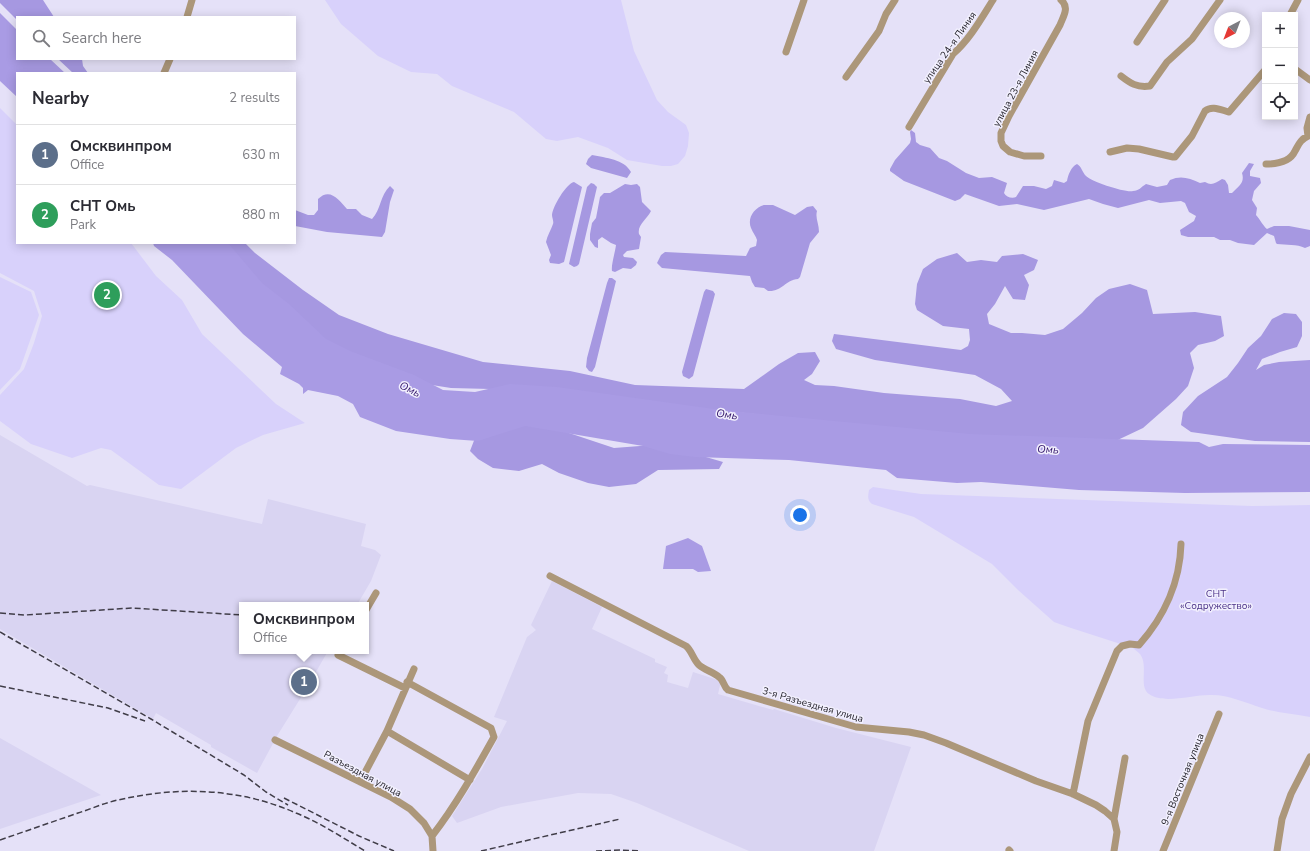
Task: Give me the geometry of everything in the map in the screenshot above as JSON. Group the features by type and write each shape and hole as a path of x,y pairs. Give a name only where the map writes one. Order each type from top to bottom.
{"street":[{"path":"187,16 192,0"},
{"path":"786,52 804,0"},
{"path":"846,76 879,32 886,14 895,0"},
{"name":"улица 24-я Линия","path":"909,126 953,54 972,32 993,0"},
{"path":"1137,42 1165,0"},
{"path":"1120,76 1132,85 1143,87 1150,86 1167,62 1192,39 1220,0"},
{"path":"1292,12 1298,0"},
{"name":"улица 23-я Линия","path":"1041,156 1024,156 1010,152 1001,141 1001,134 1060,25 1065,11 1063,1"},
{"path":"164,72 170,60"},
{"path":"1298,70 1310,80"},
{"path":"1110,152 1127,148 1139,148 1175,157 1192,136 1208,108 1229,112 1262,74"},
{"path":"1266,164 1283,162 1292,156 1300,141 1309,135 1307,128 1310,116"},
{"path":"1073,794 1088,721 1117,651 1122,646 1130,644 1139,645 1158,621 1175,585 1181,556 1181,544"},
{"name":"3-я Разъездная улица","path":"550,576 686,646 689,648 694,659 699,665 720,678 728,690 856,727 909,732 924,735 1036,781 1073,794 1096,805 1114,819"},
{"path":"369,605 376,593"},
{"path":"338,654 406,685 491,728 494,737 470,780 444,821 432,836 433,851"},
{"path":"360,782 387,732 414,669"},
{"name":"9-я Восточная улица","path":"1163,851 1219,714"},
{"path":"387,732 470,780"},
{"name":"Разъездная улица","path":"275,740 391,798 410,810 424,823 432,836"},
{"path":"1277,851 1282,819 1291,794 1310,757"},
{"path":"1114,851 1117,832 1114,819 1125,758"}],"shaded area":[{"path":"0,0 43,0 53,16 16,16 16,19 0,3"},
{"path":"59,60 82,60 83,66 87,72 72,72"},
{"path":"911,130 915,133 916,142 930,148 939,158 947,161 966,173 979,178 992,177 1007,183 1004,193 1006,196 1011,198 1016,197 1023,186 1034,186 1046,189 1052,186 1054,180 1064,183 1067,181 1071,169 1077,164 1089,178 1117,189 1129,191 1137,190 1146,184 1157,187 1167,185 1170,180 1181,177 1200,183 1205,182 1212,184 1222,179 1225,180 1228,185 1229,193 1232,193 1241,184 1243,179 1242,173 1249,163 1254,164 1250,171 1250,176 1260,178 1261,183 1254,191 1252,200 1257,208 1256,215 1267,229 1274,226 1289,226 1310,230 1310,246 1305,248 1295,245 1277,244 1274,236 1267,233 1254,245 1238,243 1230,240 1220,240 1214,237 1188,237 1181,235 1180,230 1194,221 1196,216 1189,212 1185,203 1181,201 1160,203 1149,200 1118,208 1089,199 1044,210 1017,204 999,206 965,194 960,199 955,201 904,181 890,171 895,160 910,143"},
{"path":"592,155 609,158 624,164 631,172 627,178 591,168 586,164"},
{"path":"574,182 582,187 564,262 559,264 550,263 549,260 551,255 546,242 553,224 553,211 557,201 564,191"},
{"path":"591,183 597,187 579,264 574,267 569,264 587,187"},
{"path":"625,184 637,184 640,187 642,202 651,211 639,228 639,234 641,237 639,249 627,251 623,255 624,257 633,258 637,262 636,265 631,269 623,268 615,272 612,271 612,268 616,245 602,237 598,240 598,248 595,247 590,240 590,234 592,223 596,218 600,197 604,193 610,193"},
{"path":"390,186 394,190 390,202 385,232 382,237 327,232 296,226 296,210 308,215 314,215 318,210 318,199 326,194 334,196 347,209 356,209 362,215 372,219"},
{"path":"764,205 773,205 795,215 807,207 813,206 817,211 816,216 819,232 810,243 800,277 798,279 790,281 777,290 768,291 764,288 755,287 750,276 662,268 657,263 661,255 665,252 746,256 750,248 756,246 757,240 750,224 752,214 757,208"},
{"path":"224,244 246,244 255,253 303,290 339,315 388,334 483,362 570,371 635,385 744,389 779,364 798,353 815,352 820,361 812,374 804,380 815,385 884,393 960,399 996,406 1012,401 1001,389 975,375 875,360 836,349 832,341 834,334 961,350 968,346 970,340 969,329 943,326 917,310 915,304 917,284 923,269 937,259 957,253 967,262 981,260 997,262 1002,256 1023,254 1038,260 1034,270 1024,275 1029,285 1025,300 1013,299 1005,286 995,304 987,314 989,324 1011,333 1045,335 1063,329 1082,313 1096,298 1109,289 1130,284 1147,290 1153,314 1195,312 1221,316 1224,336 1215,341 1198,345 1190,353 1194,368 1188,386 1176,399 1143,428 1105,446 1070,447 526,390 451,388 419,383 329,345 270,296"},
{"path":"609,278 616,281 595,367 592,372 586,367 587,358"},
{"path":"706,289 713,291 715,294 693,376 689,379 683,376 682,372"},
{"path":"1284,313 1296,314 1302,322 1302,336 1297,347 1262,359 1256,370 1264,365 1279,362 1310,360 1310,442 1255,441 1191,432 1181,425 1183,412 1198,396 1227,377 1248,348 1261,336 1272,319"},
{"path":"507,426 548,426 614,448 653,445 682,450 723,462 719,469 658,470 636,484 609,487 588,483 559,473 542,464 519,471 493,468 478,459 470,451 475,438"},
{"path":"0,435 87,486 90,485 262,524 268,499 366,524 361,546 375,550 381,555 371,581 359,602 239,602 239,654 326,654 309,684 311,686 308,692 305,691 277,736 257,773 156,713 153,719 0,629"},
{"path":"552,581 602,607 592,629 655,659 655,662 667,667 664,673 668,675 667,682 688,688 693,672 721,681 718,694 836,728 911,747 874,851 749,851 637,803 611,794 578,793 501,807 457,823 452,816 482,769 507,721 494,717 527,637 536,630 531,625"},
{"path":"0,738 101,795 0,829"}],"green space":[{"path":"325,0 621,0 634,51 657,100 668,112 686,125 689,133 688,146 685,156 678,164 662,166 627,160 608,148 578,137 557,141 546,139 514,112 452,86 437,74 411,72 378,56 341,24"},
{"path":"0,108 16,124 16,244 132,244 156,276 182,300 202,334 276,404 305,423 263,435 236,448 181,489 159,485 111,450 101,448 72,458 31,444 0,421 0,395 24,369 42,316 34,291 0,273"},
{"path":"0,277 31,292 39,315 20,369 0,390"},
{"name":"СНТ «Содружество»","path":"873,487 921,494 1252,506 1310,505 1310,717 1274,711 1218,695 1163,699 1149,694 1144,686 1143,659 1133,648 1054,622 1018,590 992,564 914,517 872,504 869,501 868,496 869,490"}],"water":[{"path":"0,13 16,29 16,60 51,60 64,72 16,72 16,96 0,81"},
{"name":"Омь","path":"153,244 229,244 262,283 289,304 326,339 350,351 414,375 443,390 475,392 510,384 557,387 721,410 970,434 1199,442 1209,447 1223,444 1310,445 1310,492 1185,493 1079,490 981,482 957,483 897,478 886,470 789,460 695,457 670,454 643,446 525,426 478,441 450,439 396,431 360,417 353,404 338,396 308,390 303,394 303,388 299,384 280,374 282,367 243,334 172,260"},
{"path":"688,538 702,546 711,571 698,572 693,569 663,569 666,546"}],"railway":[{"path":"0,613 25,615 132,608 239,615"},
{"path":"0,632 151,719 244,775 266,792 288,805"},
{"path":"0,686 108,708 145,721"},
{"path":"0,840 118,800 186,791 231,794 253,798 274,805 314,821 365,851"},
{"path":"284,798 359,836 394,851"},
{"path":"481,851 620,819"},
{"path":"596,851 641,851"}],"place":[{"name":"СНТ Омь","path":"107,295"},
{"name":"Омсквинпром","path":"304,682"}]}
